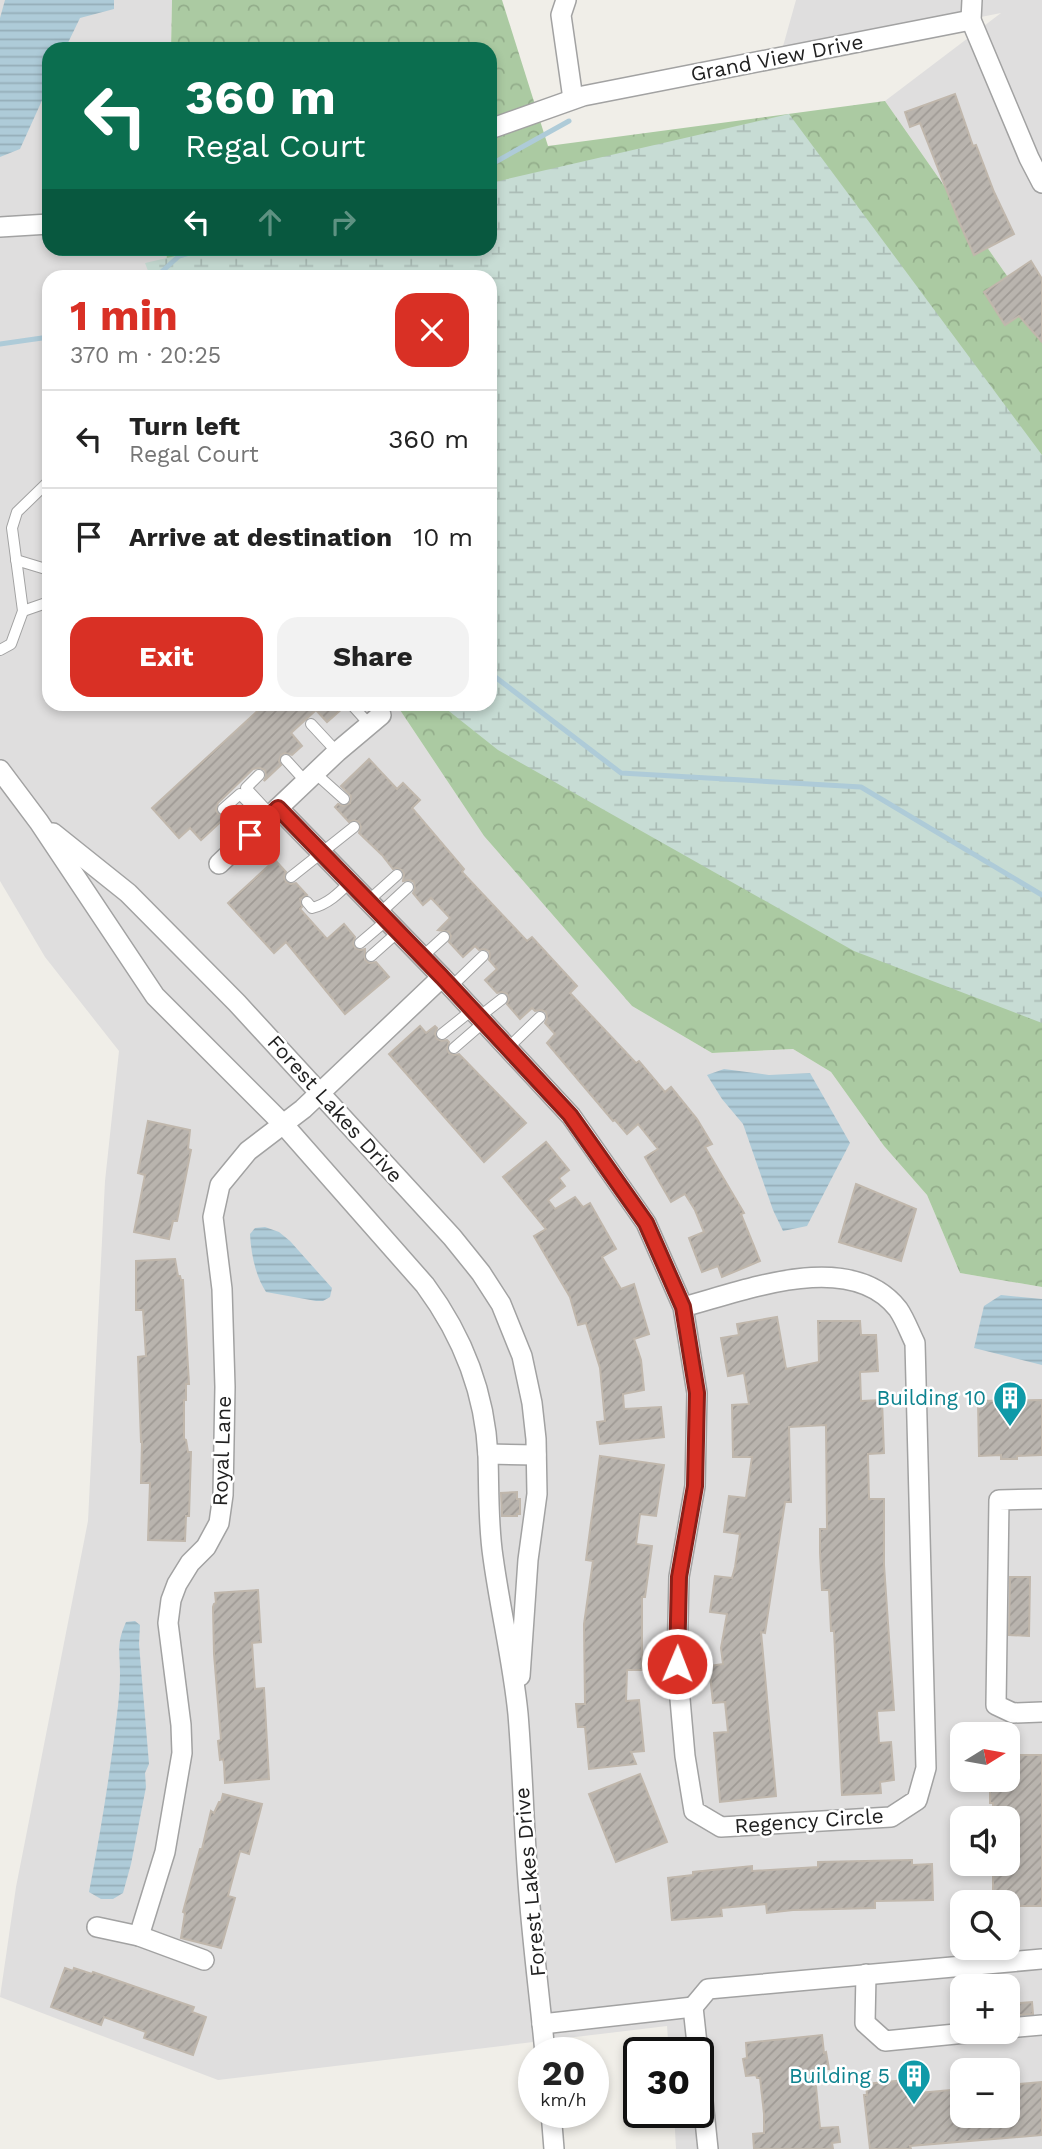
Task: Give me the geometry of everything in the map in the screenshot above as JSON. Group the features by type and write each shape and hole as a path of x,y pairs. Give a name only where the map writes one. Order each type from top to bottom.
{"street":[{"path":"566,0 561,15 578,97"},
{"path":"972,0 971,20 1042,183"},
{"name":"Grand View Drive","path":"497,126 578,97 971,20"},
{"path":"0,227 42,224"},
{"path":"219,864 337,752 376,720"},
{"name":"Forest Lakes Drive","path":"0,770 40,822 155,996 284,1125 425,1284 443,1309 461,1342 481,1409 488,1454 493,1555 517,1712 529,1895 543,2037"},
{"name":"Regency Circle","path":"271,814 321,853 350,882 570,1115 646,1223 683,1307 697,1393 695,1486 679,1577 677,1664 685,1756 694,1811 721,1827 891,1817 917,1800 926,1768 915,1343 898,1310 874,1289 840,1277 783,1281 683,1307"},
{"name":"Forest Lakes Drive","path":"40,822 128,892 237,1003 452,1237 481,1273 501,1304 522,1356 536,1439 537,1494 528,1560 517,1712"},
{"name":"Royal Lane","path":"139,1936 165,1852 182,1753 168,1623 171,1600 190,1563 206,1547 219,1523 223,1495 225,1387 222,1301 213,1217 220,1185 248,1152 284,1125 447,982"},
{"path":"488,1454 536,1455"},
{"path":"1042,1499 999,1500 996,1705 1013,1713 1042,1712"},
{"path":"97,1927 139,1936 204,1960"},
{"path":"542,2024 693,2007 708,1989 1042,1959"},
{"path":"866,1975 865,2023 885,2041 950,2035"},
{"path":"693,2007 696,2037"},
{"path":"1020,2027 1042,2025"},
{"path":"552,2128 554,2149"},
{"path":"706,2128 708,2149"}],"lane":[{"path":"0,650 11,644 23,611 12,528 17,512 42,488"},
{"path":"16,560 42,567"},
{"path":"23,611 42,604"},
{"path":"362,711 376,720"},
{"path":"311,723 337,752"},
{"path":"286,760 344,799"},
{"path":"259,775 246,788 271,814"},
{"path":"223,809 240,794 271,814"},
{"path":"291,877 354,827"},
{"path":"371,956 397,875"},
{"path":"307,902 312,908 323,905 350,882"},
{"path":"360,943 408,887"},
{"path":"422,957 443,937"},
{"path":"447,982 483,956"},
{"path":"442,1034 479,1016 502,999"},
{"path":"454,1048 479,1016"},
{"path":"508,1048 540,1017"}],"shaded area":[{"path":"0,0 172,0 171,42 42,42 42,256 167,256 166,270 42,270 42,711 401,711 484,836 632,1006 712,1053 793,1049 831,1072 884,1146 927,1195 960,1273 1042,1287 1042,2149 676,2149 675,2128 714,2128 714,2037 668,2037 667,2026 576,2037 518,2037 518,2044 218,2080 0,1997 16,1887 88,1521 105,1181 119,1051 45,957 0,881"},
{"path":"796,0 1042,0 1042,326 885,101 1001,13 780,57"}],"green space":[{"path":"172,0 502,0 548,146 885,101 1042,326 1042,1287 960,1273 927,1195 884,1146 831,1072 793,1049 712,1053 632,1006 484,836 401,711 497,711 497,270 166,270 167,256 497,256 497,42 171,42"},
{"path":"789,114 1042,455 1042,1023 854,951 498,750 449,711 497,711 497,270 148,270 145,263 175,256 497,256 497,181"}],"water":[{"path":"5,0 114,0 114,9 80,18 68,42 42,42 42,100 20,149 0,157 0,18"},
{"path":"724,1069 769,1075 810,1073 850,1143 807,1226 783,1231 743,1124 722,1099 707,1075"},
{"path":"265,1227 279,1232 290,1241 332,1288 330,1297 316,1301 266,1292 254,1264 250,1234 255,1228"},
{"path":"1001,1295 1042,1299 1042,1365 974,1348 984,1306"},
{"path":"135,1621 140,1625 139,1644 149,1764 145,1773 146,1787 123,1893 113,1899 101,1899 89,1892 115,1729 120,1686 120,1642 126,1622"}],"building":[{"path":"955,94 973,146 976,145 1014,234 974,255 920,123 910,127 905,112"},
{"path":"1031,261 1042,279 1042,342 1019,316 1005,325 984,292"},
{"path":"257,711 315,711 291,733 302,746 292,755 281,755 281,765 264,781 265,770 253,769 218,803 218,814 228,815 201,840 190,828 179,838 152,808"},
{"path":"317,711 339,711 327,722"},
{"path":"369,759 397,789 403,783 420,800 412,808 464,869 462,872 527,941 532,937 577,986 570,993 636,1063 639,1061 665,1092 671,1087 697,1119 712,1144 705,1147 744,1213 741,1214 760,1261 722,1277 718,1266 702,1272 689,1238 704,1232 685,1194 671,1202 645,1157 658,1149 638,1124 627,1134 613,1121 547,1043 555,1034 545,1023 546,1012 532,1008 520,1019 507,1004 507,994 497,993 485,980 497,969 489,960 489,951 479,950 475,946 463,957 449,942 449,932 438,930 450,918 431,898 423,905 413,893 414,882 403,881 402,870 393,869 359,833 359,822 349,822 335,807 338,804 343,806 350,803 351,796 341,786"},
{"path":"275,860 286,872 286,882 296,883 307,895 300,899 300,909 327,939 344,924 355,937 355,948 365,949 365,960 369,963 376,962 389,977 345,1014 286,942 274,953 228,903"},
{"path":"420,1026 426,1033 435,1026 437,1039 449,1042 449,1053 459,1054 526,1123 484,1162 389,1054"},
{"path":"148,1121 190,1130 188,1149 191,1150 177,1221 173,1221 169,1239 134,1232 145,1175 138,1173"},
{"path":"546,1142 569,1170 559,1178 565,1186 548,1200 555,1209 575,1197 583,1207 590,1203 616,1249 602,1257 621,1289 634,1284 649,1334 634,1339 641,1360 644,1390 623,1394 624,1409 661,1407 664,1437 600,1444 597,1422 605,1421 600,1368 586,1323 578,1325 570,1297 534,1236 546,1229 503,1177"},
{"path":"856,1184 916,1209 901,1261 839,1242"},
{"path":"175,1259 178,1276 183,1280 189,1384 186,1384 184,1400 184,1439 188,1452 191,1452 189,1516 186,1516 185,1541 148,1540 150,1483 141,1483 138,1357 146,1356 143,1310 136,1310 136,1261"},
{"path":"777,1317 786,1369 819,1362 818,1321 860,1321 861,1335 876,1335 878,1371 860,1372 861,1401 882,1400 884,1453 868,1454 869,1499 884,1499 884,1565 894,1710 877,1711 879,1743 891,1742 894,1780 880,1782 881,1793 842,1795 834,1631 831,1631 829,1590 822,1590 820,1553 820,1529 827,1529 826,1425 789,1427 791,1502 785,1502 765,1633 761,1632 776,1796 720,1802 714,1733 728,1732 725,1702 713,1703 709,1666 723,1664 721,1648 727,1614 710,1612 715,1576 732,1578 735,1567 740,1534 724,1532 729,1496 746,1498 752,1457 733,1457 732,1405 749,1404 744,1373 728,1376 721,1338 739,1335 737,1324"},
{"name":"Building 10","path":"1042,1400 1042,1455 1017,1456 1017,1459 1001,1459 1001,1455 979,1456 978,1401"},
{"path":"600,1456 664,1465 656,1516 640,1514 636,1544 652,1546 645,1597 642,1597 642,1670 627,1670 626,1701 639,1700 644,1751 631,1752 636,1764 589,1769 585,1727 578,1727 576,1704 585,1704 584,1624 593,1561 586,1560"},
{"path":"517,1492 520,1514 502,1516 501,1493"},
{"path":"1010,1577 1030,1577 1029,1636 1009,1635"},
{"path":"258,1590 261,1642 252,1643 255,1689 264,1688 269,1779 225,1783 224,1764 223,1759 220,1760 218,1741 221,1740 214,1654 215,1593"},
{"path":"1020,1755 1042,1755 1042,1906 1020,1906 1020,1890 993,1890 993,1876 1020,1876 1020,1806 993,1806 993,1803 990,1803 990,1792 1020,1792"},
{"path":"640,1774 667,1842 616,1862 589,1794"},
{"path":"223,1794 262,1804 249,1854 240,1851 228,1896 235,1898 221,1948 181,1938 183,1912 211,1811 214,1813"},
{"path":"912,1860 912,1865 932,1864 933,1900 875,1901 875,1908 767,1913 766,1904 721,1908 722,1916 672,1920 668,1878 693,1875 693,1872 752,1866 752,1871 818,1867 818,1862"},
{"path":"65,1968 92,1974 93,1972 194,2007 192,2012 206,2017 193,2055 144,2038 146,2032 104,2017 101,2025 51,2007"},
{"path":"1032,2002 1033,2014 1020,2015 1020,2003"},
{"path":"822,2035 829,2069 817,2071 818,2075 815,2076 820,2128 838,2127 840,2142 832,2143 833,2149 754,2149 753,2134 764,2133 764,2114 760,2078 756,2075 746,2076 743,2059 747,2058 746,2043"},
{"name":"Building 5","path":"905,2080 906,2094 950,2090 950,2128 1020,2128 1020,2084 1042,2082 1042,2135 910,2146 911,2149 870,2149 864,2095 867,2095 866,2084"}],"waterway":[{"path":"497,161 569,121"},
{"path":"164,270 179,256"},
{"path":"0,344 42,338"},
{"path":"497,678 621,773 861,787 1042,895"}],"place":[{"name":"Building 10","path":"1010,1428"},
{"name":"Building 5","path":"914,2106"}],"route":[{"path":"250,835 278,808 442,977 570,1115 646,1223 683,1307 697,1393 695,1486 679,1577 677,1664"}]}
